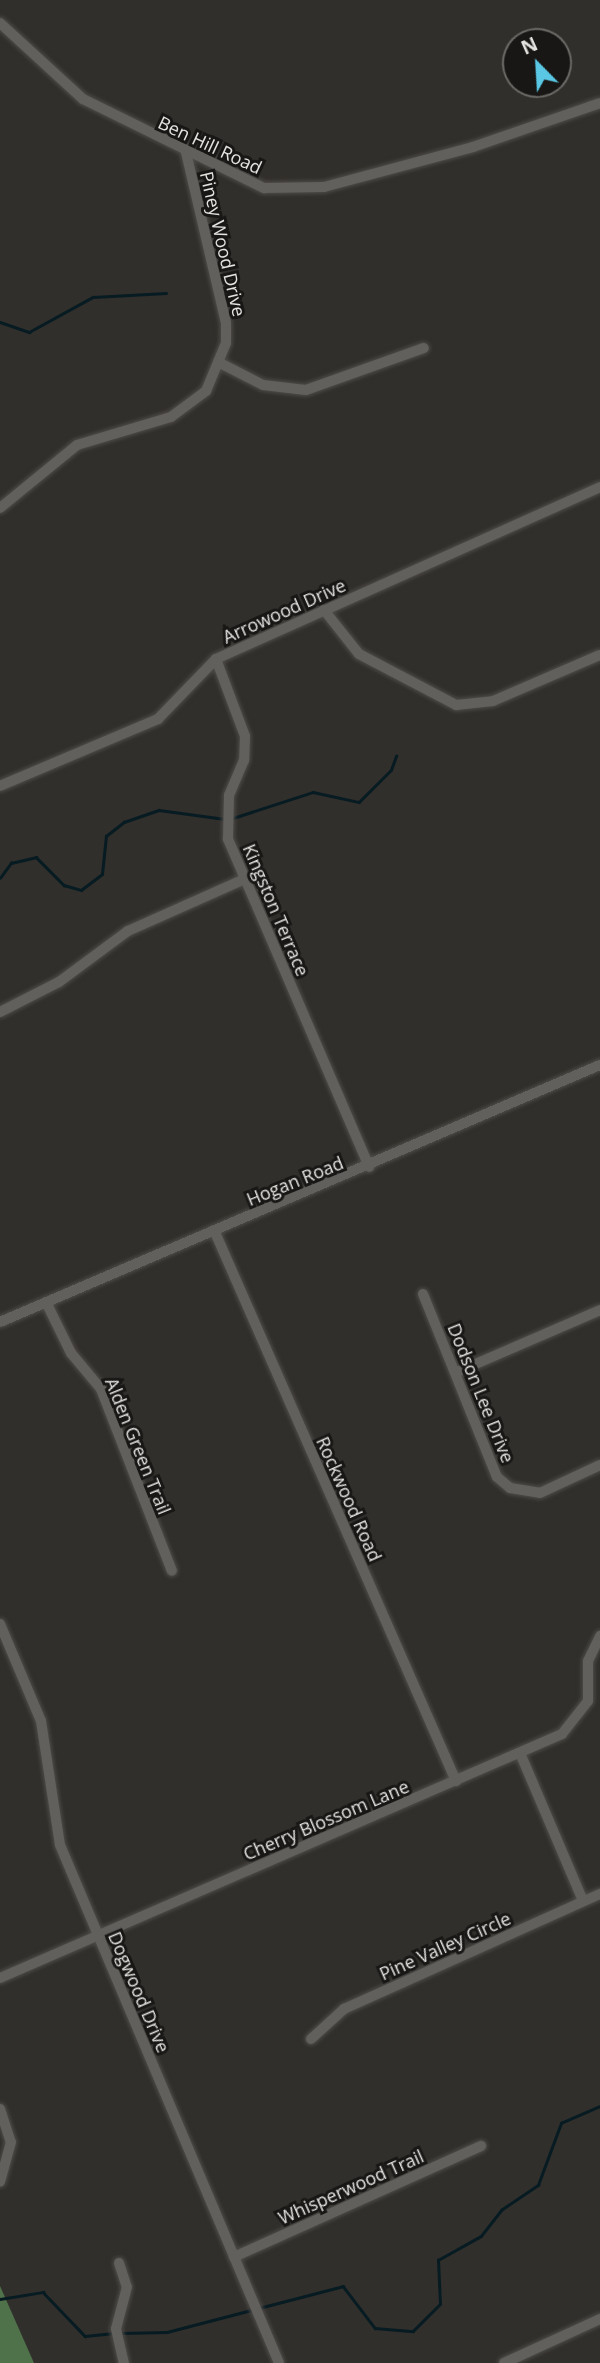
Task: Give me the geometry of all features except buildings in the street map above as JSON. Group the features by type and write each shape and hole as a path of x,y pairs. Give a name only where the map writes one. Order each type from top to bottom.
{"street":[{"name":"Ben Hill Road","path":"2,27 83,99 186,152 264,188 324,187 473,147 600,103"},
{"path":"588,107 600,110"},
{"name":"Piney Wood Drive","path":"0,508 77,445 188,410 220,363 226,323 186,152"},
{"path":"220,363 263,385 306,390 424,348"},
{"name":"Arrowood Drive","path":"0,786 158,719 216,659 600,487"},
{"path":"324,610 359,654 456,705 493,701 600,654"},
{"name":"Kingston Terrace","path":"216,659 245,736 225,816 245,879 369,1167"},
{"path":"0,1012 59,982 128,931 245,879"},
{"name":"Hogan Road","path":"0,1322 369,1167 600,1065"},
{"name":"Rockwood Road","path":"214,1230 456,1781"},
{"name":"Dodson Lee Drive","path":"423,1294 457,1372 490,1467 510,1488 540,1493 600,1465"},
{"name":"Alden Green Trail","path":"46,1302 71,1353 101,1389 172,1571"},
{"path":"457,1372 600,1310"},
{"name":"Dogwood Drive","path":"0,1625 41,1721 54,1828 279,2363"},
{"name":"Cherry Blossom Lane","path":"0,1978 562,1734 584,1713 589,1661 600,1636"},
{"path":"520,1753 583,1901"},
{"name":"Pine Valley Circle","path":"311,2039 344,2009 600,1894"},
{"path":"0,2109 11,2142 0,2182"},
{"name":"Whisperwood Trail","path":"234,2257 481,2146"},
{"path":"119,2263 127,2287 116,2329 124,2363"},
{"path":"504,2363 600,2319"}],"green space":[{"path":"0,2286 34,2363 0,2363"}],"waterway":[{"path":"0,322 29,332 93,297 166,293"},
{"path":"233,818 313,792 359,802 391,770 396,756"},
{"path":"0,878 11,863 36,857 64,885 81,890 102,874 106,836 124,822 159,810 226,819"},
{"path":"121,2333 167,2332 343,2286 375,2328 413,2331 440,2304 438,2260 481,2236 501,2210 538,2185 561,2123 600,2106"},
{"path":"0,2299 43,2292 85,2336 114,2333"}]}
